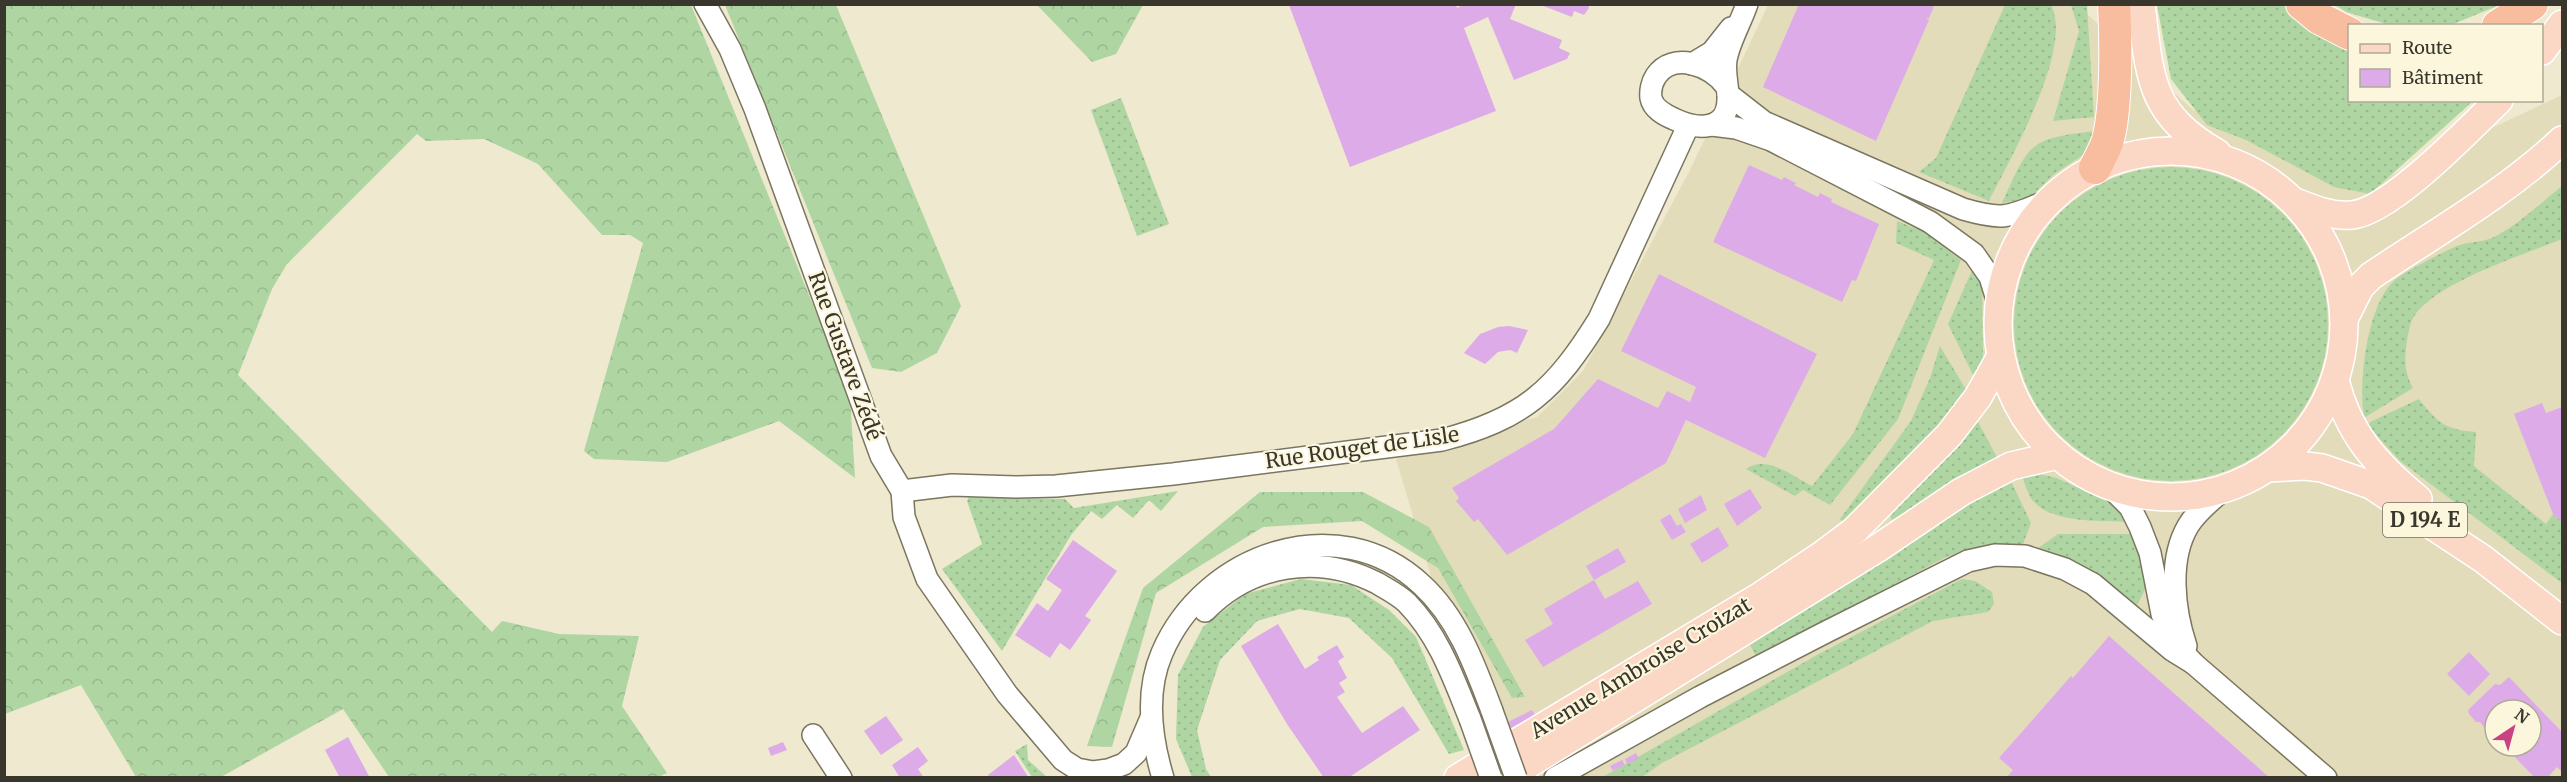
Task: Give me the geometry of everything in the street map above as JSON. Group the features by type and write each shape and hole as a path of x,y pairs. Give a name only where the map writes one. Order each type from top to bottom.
{"highway":[{"path":"2095,168 2111,124 2116,32 2114,4"},
{"path":"2302,4 2319,18 2348,32"},
{"path":"2501,24 2532,4"}],"main road":[{"path":"2140,4 2149,64 2157,95 2168,115 2202,145 2275,185 2295,202 2311,222 2328,253 2342,294 2344,319 2342,350 2335,380 2314,422 2296,444 2267,468 2224,489 2169,498 2146,496 2109,486 2082,472 2058,455 2031,427 2012,393 2001,356 1997,330 1998,303 2006,270 2019,240 2047,201 2069,182 2095,168 2120,158 2147,152 2174,150 2201,153 2228,160"},
{"path":"2543,48 2562,24"},
{"path":"2295,202 2321,212 2337,214 2352,215 2371,210 2389,199 2463,136 2497,102"},
{"path":"2344,319 2360,287 2371,276 2459,218 2542,159 2562,140"},
{"name":"Avenue Ambroise Croizat","path":"1458,777 1697,636 1822,555 1854,531 1949,435 1978,398 2001,356"},
{"name":"D 194 E","path":"2335,380 2341,402 2354,431 2373,457 2396,480 2562,609"},
{"name":"Avenue Ambroise Croizat","path":"1506,777 1878,548 1961,492 2011,466 2058,455"},
{"name":"D 194 E","path":"2267,468 2297,466 2322,468 2371,485 2483,560 2562,621"}],"street":[{"name":"Rue Gustave Zédé","path":"705,4 730,49 755,109 881,456 902,491 904,517 927,579 1006,694"},
{"path":"1692,64 1712,52 1747,4"},
{"path":"1712,125 1720,118 1728,105 1726,60 1747,4"},
{"path":"1998,303 1990,278 1974,254 1930,222 1771,140 1736,128 1712,125 1701,128 1688,126 1657,109 1651,99 1652,81 1661,69 1672,63 1692,64 1719,77 1727,90 1764,122 1963,209 1990,217 2010,216 2047,201"},
{"name":"Rue Rouget de Lisle","path":"902,491 952,485 1056,486 1173,474 1442,440 1473,432 1504,418 1546,390 1565,370 1599,319 1688,126"},
{"path":"2109,486 2130,507 2140,527 2150,553 2162,614 2168,630 2180,649 2193,663 2326,777"},
{"path":"2193,663 2184,639 2177,605 2178,551 2188,527 2201,510 2224,489"},
{"path":"1147,752 1156,672 1162,652 1181,618 1196,599 1235,569 1268,555 1299,545 1328,545 1353,548 1374,555 1421,584 1460,633 1516,777"},
{"path":"1555,777 1701,697 1968,561 1995,555 2025,556 2066,569 2093,584 2172,650 2193,663"},
{"path":"1171,774 1165,714 1167,694 1175,658 1193,626 1206,609 1224,595 1272,571 1299,565 1326,566 1364,577 1406,602 1439,645 1491,777"},
{"path":"1006,694 1063,760 1077,769 1093,772 1108,770 1147,752"},
{"path":"1006,694 1040,752 1053,768 1069,777"},
{"path":"813,735 842,777"},
{"path":"1147,752 1171,774"}],"shaded area":[{"path":"1768,5 2077,5 2192,109 2356,192 2562,95 2562,777 1517,777 1439,603 1396,459 1537,417 1583,371 1690,170"}],"green space":[{"path":"5,5 691,5 850,396 855,478 779,421 667,462 594,459 584,451 643,243 630,235 602,235 538,164 484,139 426,141 417,134 287,264 272,289 238,375 492,632 502,621 559,634 639,636 622,706 667,773 656,778 389,777 343,709 221,777 136,777 81,685 5,714"},
{"path":"725,5 836,5 961,306 937,353 901,372 872,368"},
{"path":"1037,5 1143,5 1116,54 1092,62"},
{"path":"2005,5 2051,5 2056,24 2054,48 2047,75 2024,132 1989,201 1919,172 1936,158"},
{"path":"2071,5 2087,5 2094,117 2053,121 2079,31"},
{"path":"2157,5 2284,5 2322,38 2348,48 2348,102 2472,102 2370,194 2334,187 2246,140 2207,125 2171,79"},
{"path":"2335,5 2500,5 2453,24 2387,24 2346,12"},
{"path":"1121,98 1169,224 1137,236 1091,110"},
{"path":"2095,131 2086,153 2053,175 2030,198 2002,203 2026,156 2043,141"},
{"path":"2171,167 2202,170 2245,185 2271,202 2293,224 2310,250 2321,278 2328,324 2325,355 2310,398 2293,424 2271,446 2245,463 2217,474 2171,481 2140,478 2097,463 2071,446 2049,424 2032,398 2021,370 2014,324 2017,293 2032,250 2049,224 2071,202 2097,185 2125,174"},
{"path":"2562,186 2562,239 2504,261 2459,282 2424,305 2413,318 2406,345 2406,369 2413,388 2364,418 2362,385 2367,344 2378,306 2386,290 2401,275 2444,252 2462,244 2491,238 2505,231"},
{"path":"1897,221 1927,233 1961,260 1898,419 1830,505 1803,490 1795,496 1746,469 1754,465 1771,465 1812,486 1853,434 1934,260 1896,243"},
{"path":"1974,266 1982,280 1983,359 1975,379 1948,324"},
{"path":"1940,346 1968,393 1898,471 1842,521 1840,519 1911,421 1930,378"},
{"path":"2419,399 2431,414 2449,427 2476,432 2474,466 2546,524 2553,514 2562,522 2562,583 2400,461 2368,426 2370,422"},
{"path":"1978,422 1998,459 1892,520 1890,516"},
{"path":"2034,473 2057,478 2117,506 2127,522 2090,521 2053,514 2031,499 2022,476"},
{"path":"2010,479 2031,523 2023,544 1946,557 1757,658 1750,645 1840,587 1936,518"},
{"path":"1178,491 1161,511 1149,500 1133,518 1117,505 1102,519 1091,511 1071,535 1002,651 942,569 982,544 967,501 969,497 1065,499 1074,508"},
{"path":"1260,492 1363,492 1429,527 1525,697 1512,698 1438,568 1362,521 1263,527 1156,593 1112,747 1087,746 1143,588"},
{"path":"2058,534 2135,534 2146,588 2135,609 2034,551"},
{"path":"1301,579 1351,585 1389,610 1416,637 1464,750 1449,754 1392,658 1349,618 1300,609 1257,621 1220,660 1197,730 1206,769 1211,777 1192,777 1176,739 1178,675 1203,627 1245,594"},
{"path":"1962,579 1975,581 1992,592 1994,604 1988,612 1933,621 1662,763 1642,777 1601,778 1817,655"},
{"path":"1027,744 1028,760 1047,777 1032,777 1015,751"}],"building":[{"path":"1465,4 1516,4 1510,19 1562,40 1559,48 1570,53 1567,59 1514,80 1488,17 1464,28 1496,111 1350,167 1289,5 1456,5 1457,8"},
{"path":"1588,4 1589,8 1584,15 1574,11 1572,17 1541,5"},
{"path":"1799,4 1935,4 1929,18 1926,18 1929,20 1876,141 1763,87"},
{"path":"1749,165 1782,180 1784,177 1796,183 1794,185 1818,197 1820,193 1832,199 1831,202 1879,224 1856,281 1852,280 1842,302 1713,242"},
{"path":"1659,274 1817,354 1765,458 1686,420 1666,463 1507,555 1478,519 1474,522 1456,501 1459,498 1452,488 1554,429 1598,379 1658,408 1667,391 1690,402 1696,387 1621,351"},
{"path":"1509,326 1528,330 1517,353 1510,350 1498,352 1485,364 1464,353 1480,334 1498,327"},
{"path":"2542,403 2546,413 2562,407 2562,522 2553,514 2514,414"},
{"path":"1750,489 1762,508 1737,526 1724,504"},
{"path":"1701,495 1707,510 1685,523 1678,509"},
{"path":"1670,514 1677,526 1681,524 1686,532 1672,540 1660,520"},
{"path":"1718,527 1729,546 1702,563 1690,544"},
{"path":"1073,540 1117,571 1085,616 1091,620 1070,650 1060,643 1050,658 1015,635 1037,603 1048,611 1062,590 1046,579"},
{"path":"1618,548 1626,562 1594,580 1586,566"},
{"path":"1594,580 1605,599 1638,581 1652,604 1543,667 1525,640 1553,624 1544,609"},
{"path":"1278,624 1305,669 1319,660 1317,657 1337,645 1344,657 1338,661 1347,678 1339,683 1345,692 1337,697 1362,733 1403,706 1420,730 1348,778 1324,778 1287,724 1241,646"},
{"path":"2109,636 2270,778 2006,778 2013,770 1999,758"},
{"path":"2469,652 2490,674 2469,696 2447,674"},
{"path":"2509,677 2529,698 2483,698 2483,726 2480,722 2476,722 2468,710 2495,684 2500,685"},
{"path":"1532,710 1535,715 1511,728 1508,722"},
{"path":"2543,712 2562,732 2562,772 2557,767 2547,778 2535,778 2516,758 2543,758"},
{"path":"886,716 903,740 881,755 864,731"},
{"path":"348,737 370,778 340,778 325,750"},
{"path":"783,742 787,750 771,756 768,748"},
{"path":"918,747 928,761 918,769 924,778 900,778 892,765"},
{"path":"1636,753 1639,758 1627,764 1625,759"},
{"path":"1014,755 1029,778 990,778 988,775"},
{"path":"1622,760 1625,765 1613,771 1610,766"}]}
